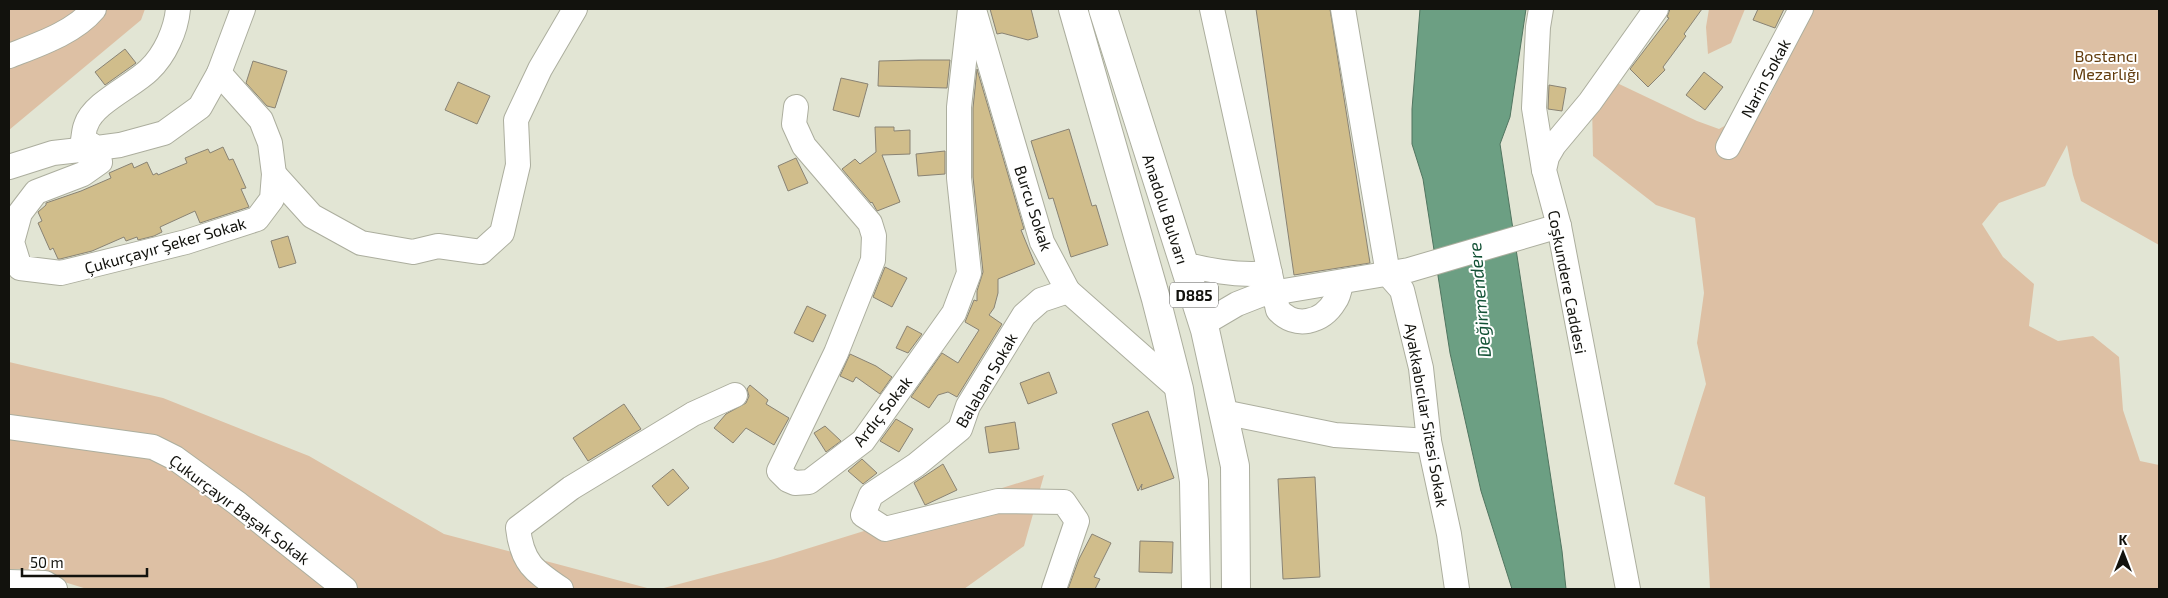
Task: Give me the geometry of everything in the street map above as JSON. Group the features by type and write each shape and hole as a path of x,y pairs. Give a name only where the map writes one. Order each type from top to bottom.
{"highway":[{"name":"Anadolu Bulvarı","path":"1073,9 1156,299 1179,389 1194,481 1196,589"},
{"name":"Anadolu Bulvarı","path":"1103,9 1203,324 1235,466 1236,589"}],"street":[{"path":"9,56 36,46 84,20 94,9"},
{"path":"97,148 83,140 86,123 104,102 149,71 165,51 178,9"},
{"path":"9,167 53,153 120,146 164,132 200,107 219,73 243,9"},
{"path":"219,73 261,120 270,143 274,174 312,216 361,243 413,252 438,246 481,252 502,233 518,165 516,120 540,69 575,9"},
{"name":"Ardıç Sokak","path":"796,107 794,124 804,146 870,223 874,236 873,260 836,353 779,471 788,480 796,483 809,482 818,477 863,441 954,313 969,273 959,178 959,107 971,9"},
{"name":"Burcu Sokak","path":"971,9 1042,242 1068,291 1179,389"},
{"path":"1212,9 1278,310 1286,318 1301,322 1317,319 1329,310 1337,299 1341,282"},
{"name":"Ayakkabıcılar Sitesi Sokak","path":"1343,9 1402,290 1421,368 1429,441 1449,534 1457,589"},
{"name":"Coşkundere Caddesi","path":"1541,9 1538,27 1534,108 1553,227 1628,589"},
{"path":"1544,170 1547,156 1554,145 1590,102 1656,9"},
{"name":"Narin Sokak","path":"1728,147 1801,9"},
{"name":"Çukurçayır Şeker Sokak","path":"97,148 100,162 83,174 36,192 20,213 12,242 20,268 61,274 186,242 257,219 272,199 274,174"},
{"path":"1184,264 1208,271 1253,275 1273,283 1341,282 1399,272 1553,227"},
{"path":"1203,324 1237,304 1260,295 1273,283"},
{"name":"Balaban Sokak","path":"1054,589 1077,521 1064,502 998,501 885,529 863,515 871,495 916,465 960,429 968,406 1024,315 1040,300 1068,291"},
{"path":"561,589 535,571 520,545 518,528 579,483 693,414 735,395"},
{"path":"1223,412 1335,435 1429,441"},
{"name":"Çukurçayır Başak Sokak","path":"9,427 153,447 175,458 237,503 345,589"},
{"path":"9,582 45,583 55,589"}],"green space":[{"path":"9,9 145,9 141,20 9,130"},
{"path":"1709,9 1745,9 1731,43 1708,54 1706,27"},
{"name":"Bostancı Mezarlığı","path":"1813,9 2159,9 2159,245 2081,201 2067,145 2045,186 1999,203 1982,224 2003,257 2034,284 2029,326 2058,341 2093,336 2119,357 2123,410 2140,461 2159,465 2159,589 1710,589 1705,497 1674,484 1706,384 1697,343 1704,293 1695,218 1656,205 1593,156 1592,102 1617,83 1697,121 1719,129 1767,102"},
{"path":"9,362 163,398 309,456 444,534 651,589 87,589 22,569 9,569"},
{"path":"1044,475 1024,546 964,589 660,589 774,559"}],"water":[{"name":"Değirmendere","path":"1420,9 1526,9 1510,117 1500,144 1562,551 1566,589 1512,589 1481,491 1450,353 1423,179 1412,144 1412,109"}],"building":[{"path":"990,9 1031,9 1038,37 1028,40 1002,33 997,34"},
{"path":"1256,9 1330,9 1370,263 1294,275"},
{"path":"1670,9 1702,9 1684,34 1686,36 1663,67 1665,70 1648,87 1630,69 1669,18 1667,17"},
{"path":"1758,9 1784,9 1775,28 1753,20"},
{"path":"125,49 136,63 105,85 95,72"},
{"path":"950,60 947,88 878,86 879,61"},
{"path":"253,61 287,71 275,108 267,106 246,83"},
{"path":"977,69 1024,229 1021,230 1035,264 998,279 998,293 994,308 989,315 1002,324 957,397 948,392 938,395 929,408 911,397 942,353 958,363 979,330 965,322 974,300 977,301 977,291 983,272 973,177 973,108"},
{"path":"1704,72 1723,87 1705,110 1686,95"},
{"path":"841,78 868,84 859,117 833,110"},
{"path":"458,82 490,96 477,124 445,110"},
{"path":"1549,85 1566,88 1562,111 1548,109"},
{"path":"875,127 894,127 894,131 910,130 910,154 882,155 900,202 877,211 872,202 842,169 855,159 860,164 876,152"},
{"path":"1069,129 1092,206 1096,205 1108,245 1071,257 1053,198 1049,199 1031,141"},
{"path":"223,147 229,160 233,159 246,188 241,189 249,207 200,223 195,211 160,227 162,232 154,236 138,240 137,237 126,241 124,237 92,251 60,259 58,259 53,248 50,250 38,223 42,221 38,212 46,203 111,178 109,173 132,163 134,168 147,162 153,175 157,173 158,175 187,163 185,158 208,149 210,153"},
{"path":"945,151 945,174 918,176 916,154"},
{"path":"796,158 808,183 788,191 778,166"},
{"path":"288,236 296,263 279,268 271,241"},
{"path":"885,267 907,278 892,307 873,297"},
{"path":"807,306 826,315 813,342 794,333"},
{"path":"907,326 922,334 908,353 896,348"},
{"path":"850,354 876,366 892,377 880,394 856,377 853,382 840,376"},
{"path":"1049,372 1057,393 1028,404 1020,383"},
{"path":"750,385 768,400 766,404 789,418 774,445 746,428 733,443 714,428 726,414 746,403 749,396 747,389"},
{"path":"624,404 641,429 588,461 573,438"},
{"path":"1148,411 1174,478 1141,490 1142,484 1138,491 1112,424"},
{"path":"896,419 913,429 899,452 880,441"},
{"path":"1015,422 1019,449 989,453 985,427"},
{"path":"825,426 841,441 826,452 814,433"},
{"path":"862,459 877,473 863,484 848,471"},
{"path":"943,464 957,490 925,505 914,483"},
{"path":"673,469 689,488 668,506 652,486"},
{"path":"1315,477 1320,577 1283,579 1278,479"},
{"path":"1092,534 1111,543 1094,577 1100,579 1095,589 1068,589 1079,559"},
{"path":"1140,541 1173,542 1172,573 1139,572"}]}
